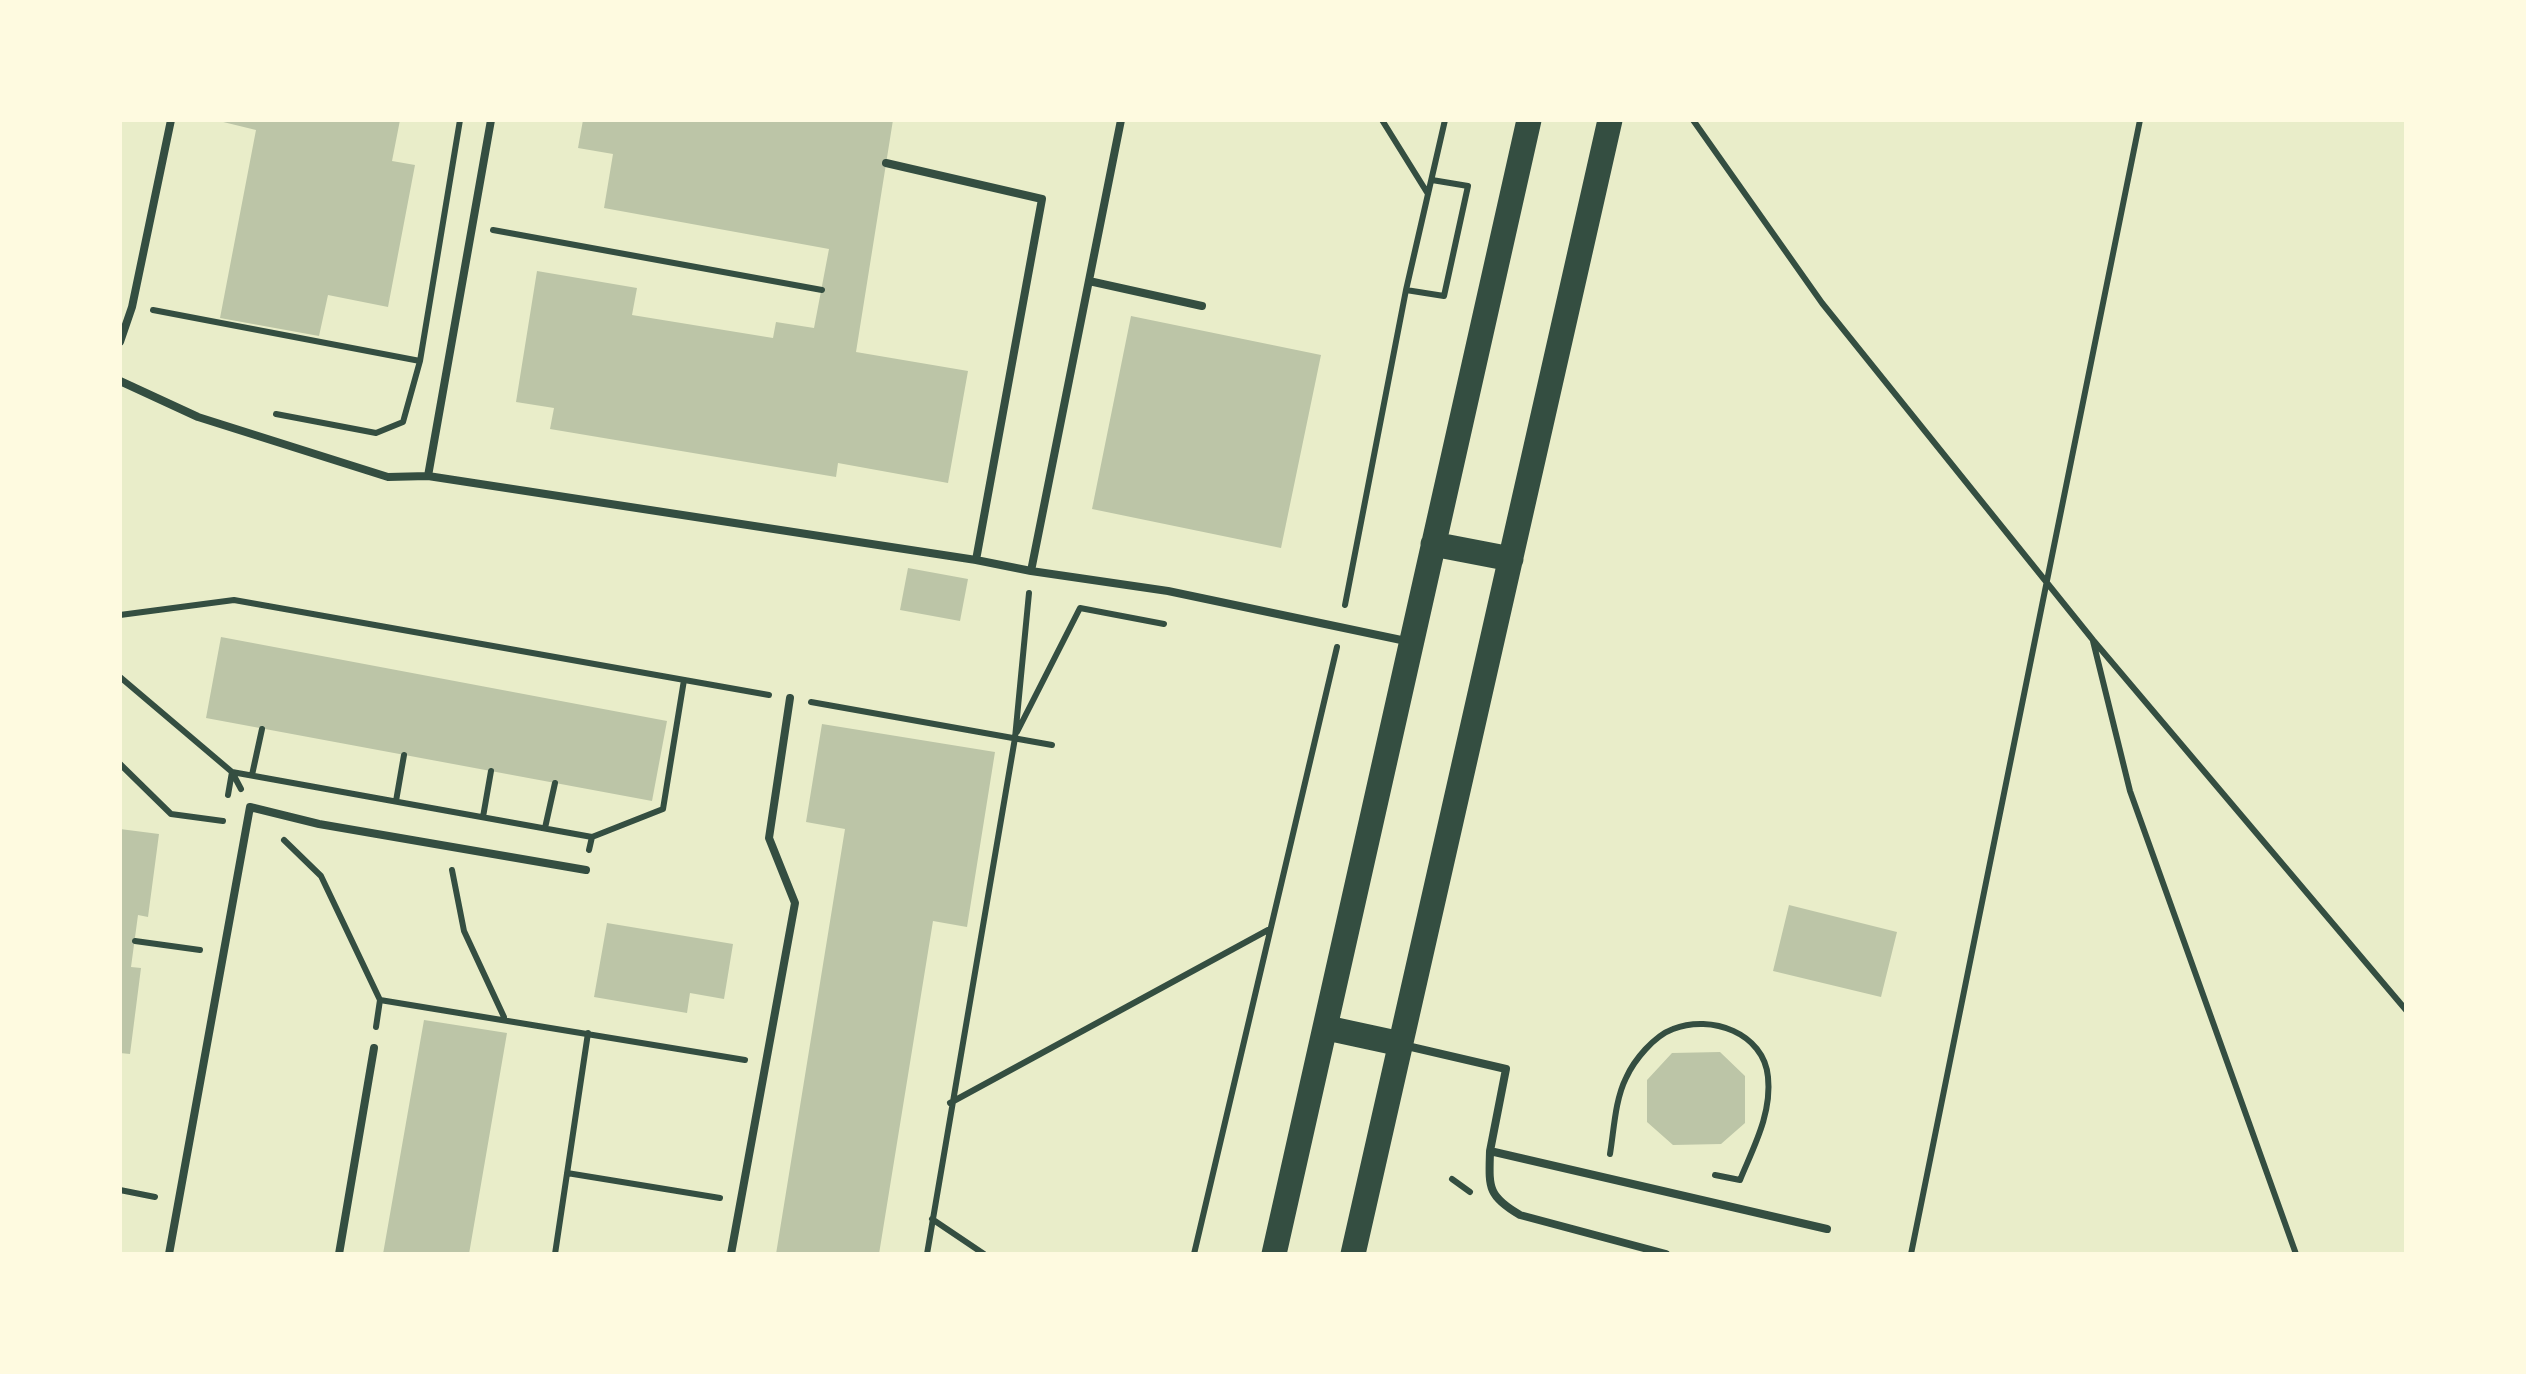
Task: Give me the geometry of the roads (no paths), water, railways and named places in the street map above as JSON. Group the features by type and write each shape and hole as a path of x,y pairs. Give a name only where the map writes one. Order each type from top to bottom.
{"main road":[{"path":"1274,1254 1529,120"},
{"path":"1353,1254 1610,120"},
{"path":"1433,544 1510,559"},
{"path":"1327,1028 1401,1044"}],"lane":[{"path":"120,342 132,307 171,120"},
{"path":"428,476 491,120"},
{"path":"1031,572 1121,120"},
{"path":"886,164 1042,199 976,560"},
{"path":"1088,281 1202,306"},
{"path":"120,381 198,417 388,477 428,476 976,560 1031,572 1168,590 1410,642"},
{"path":"731,1254 795,904 770,838 790,698"},
{"path":"169,1254 250,807 319,824 586,870"},
{"path":"1401,1044 1506,1069 1490,1151 1489,1187 1500,1203 1520,1215 1666,1254"},
{"path":"339,1254 374,1048"},
{"path":"1490,1151 1827,1229"}]}
